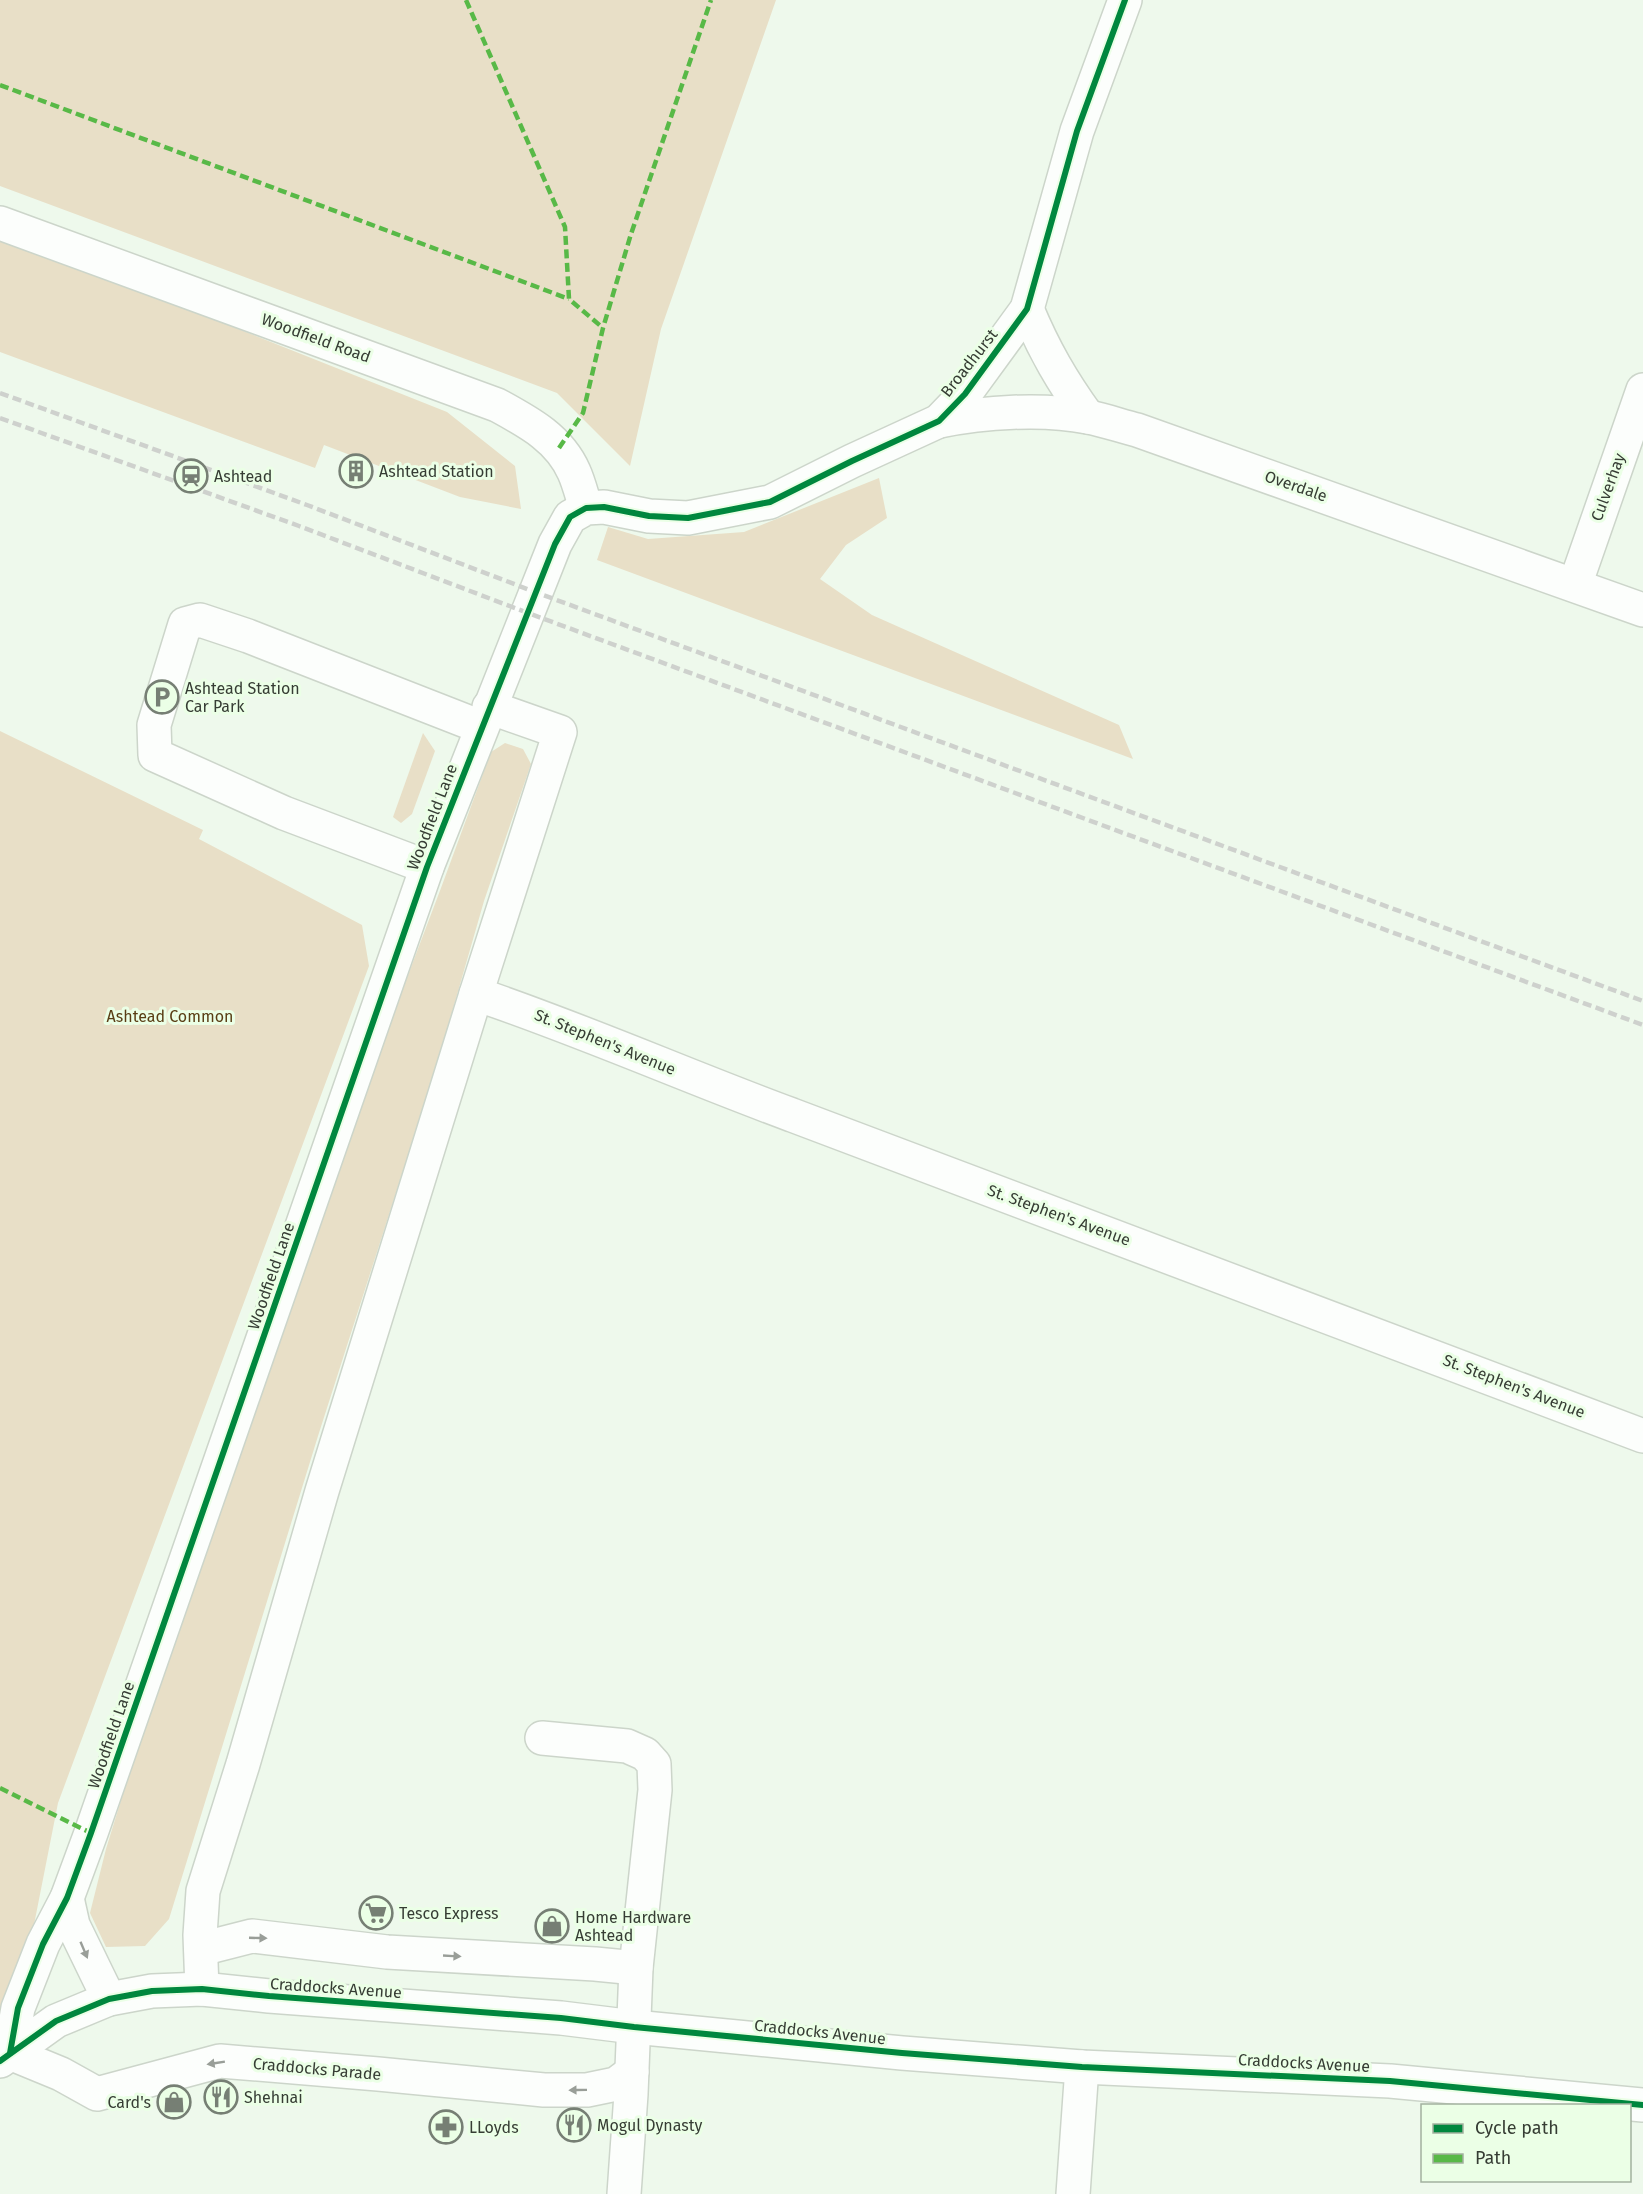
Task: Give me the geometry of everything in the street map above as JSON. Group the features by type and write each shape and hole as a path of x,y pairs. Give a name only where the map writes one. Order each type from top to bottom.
{"street":[{"name":"Broadhurst","path":"586,508 604,507 649,516 688,518 770,502 939,421 965,394 1027,309 1077,131 1125,0"},
{"name":"Woodfield Road","path":"0,223 497,405 537,427 559,448 574,471 586,508"},
{"path":"1027,309 1044,349 1088,417"},
{"name":"Culverhay","path":"1575,585 1643,390"},
{"name":"Overdale","path":"939,421 974,414 1051,413 1088,417 1137,430 1643,610"},
{"name":"Woodfield Lane","path":"5,2057 18,2008 43,1944 67,1898 427,867 555,544 570,517 586,508"},
{"path":"202,1989 203,1891 243,1764 322,1491 560,732 485,717 200,620 184,624 154,725 155,755 284,813 427,867"},
{"name":"St. Stephen's Avenue","path":"476,994 534,1013 715,1087 1338,1319 1643,1436"},
{"path":"542,1738 627,1746 645,1754 654,1764 655,1790 636,1968 624,2194"},
{"path":"67,1898 73,1925 109,2000"},
{"path":"201,1948 252,1936 387,1952 636,1968"},
{"name":"Craddocks Avenue","path":"5,2057 56,2021 109,2000 152,1991 202,1989 561,2018 902,2053 1082,2067 1390,2081 1643,2105"},
{"name":"Craddocks Parade","path":"5,2057 61,2074 97,2094 220,2061 544,2090 588,2090 616,2084 632,2072"},
{"path":"1073,2194 1082,2067"}],"green space":[{"path":"0,0 776,0 661,329 630,466 557,393 0,186"},
{"path":"0,240 120,282 447,412 515,466 521,509 460,497 324,445 315,468 0,352"},
{"path":"879,478 887,518 846,545 820,579 872,615 1119,725 1133,759 597,560 608,527 648,539 744,532"},
{"name":"Ashtead Common","path":"0,731 203,830 199,839 362,925 369,966 58,1803 29,1950 4,2010 0,2012"},
{"path":"423,733 435,751 412,814 401,823 393,817"},
{"path":"505,743 523,749 531,764 484,901 436,1068 318,1436 169,1919 145,1946 106,1947 90,1913 106,1849 203,1534 338,1160 491,752"}],"railway":[{"path":"0,393 1643,1001"},
{"path":"0,418 299,526 528,613 1643,1025"}],"marked path":[{"path":"466,0 565,227 569,299 603,328"},
{"path":"559,448 583,413 603,328 631,234 711,0"},
{"path":"0,85 569,299"},
{"path":"0,1788 91,1833"}],"cycle path":[{"path":"10,2053 18,2008 43,1944 67,1898 91,1833 427,867 555,544 570,517 586,508 604,507 649,516 688,518 770,502 939,421 965,394 1027,309 1077,131 1125,0"},
{"path":"0,2061 56,2021 109,1999 152,1991 202,1989 561,2018 902,2053 1082,2067 1390,2081 1643,2105"}],"place":[{"name":"Ashtead Station","path":"356,471"},
{"name":"Ashtead","path":"191,476"},
{"name":"Ashtead Station Car Park","path":"162,697"},
{"name":"Tesco Express","path":"376,1913"},
{"name":"Home Hardware Ashtead","path":"552,1926"},
{"name":"Shehnai","path":"221,2097"},
{"name":"Card's","path":"174,2102"},
{"name":"Mogul Dynasty","path":"574,2125"},
{"name":"LLoyds","path":"446,2127"}]}
